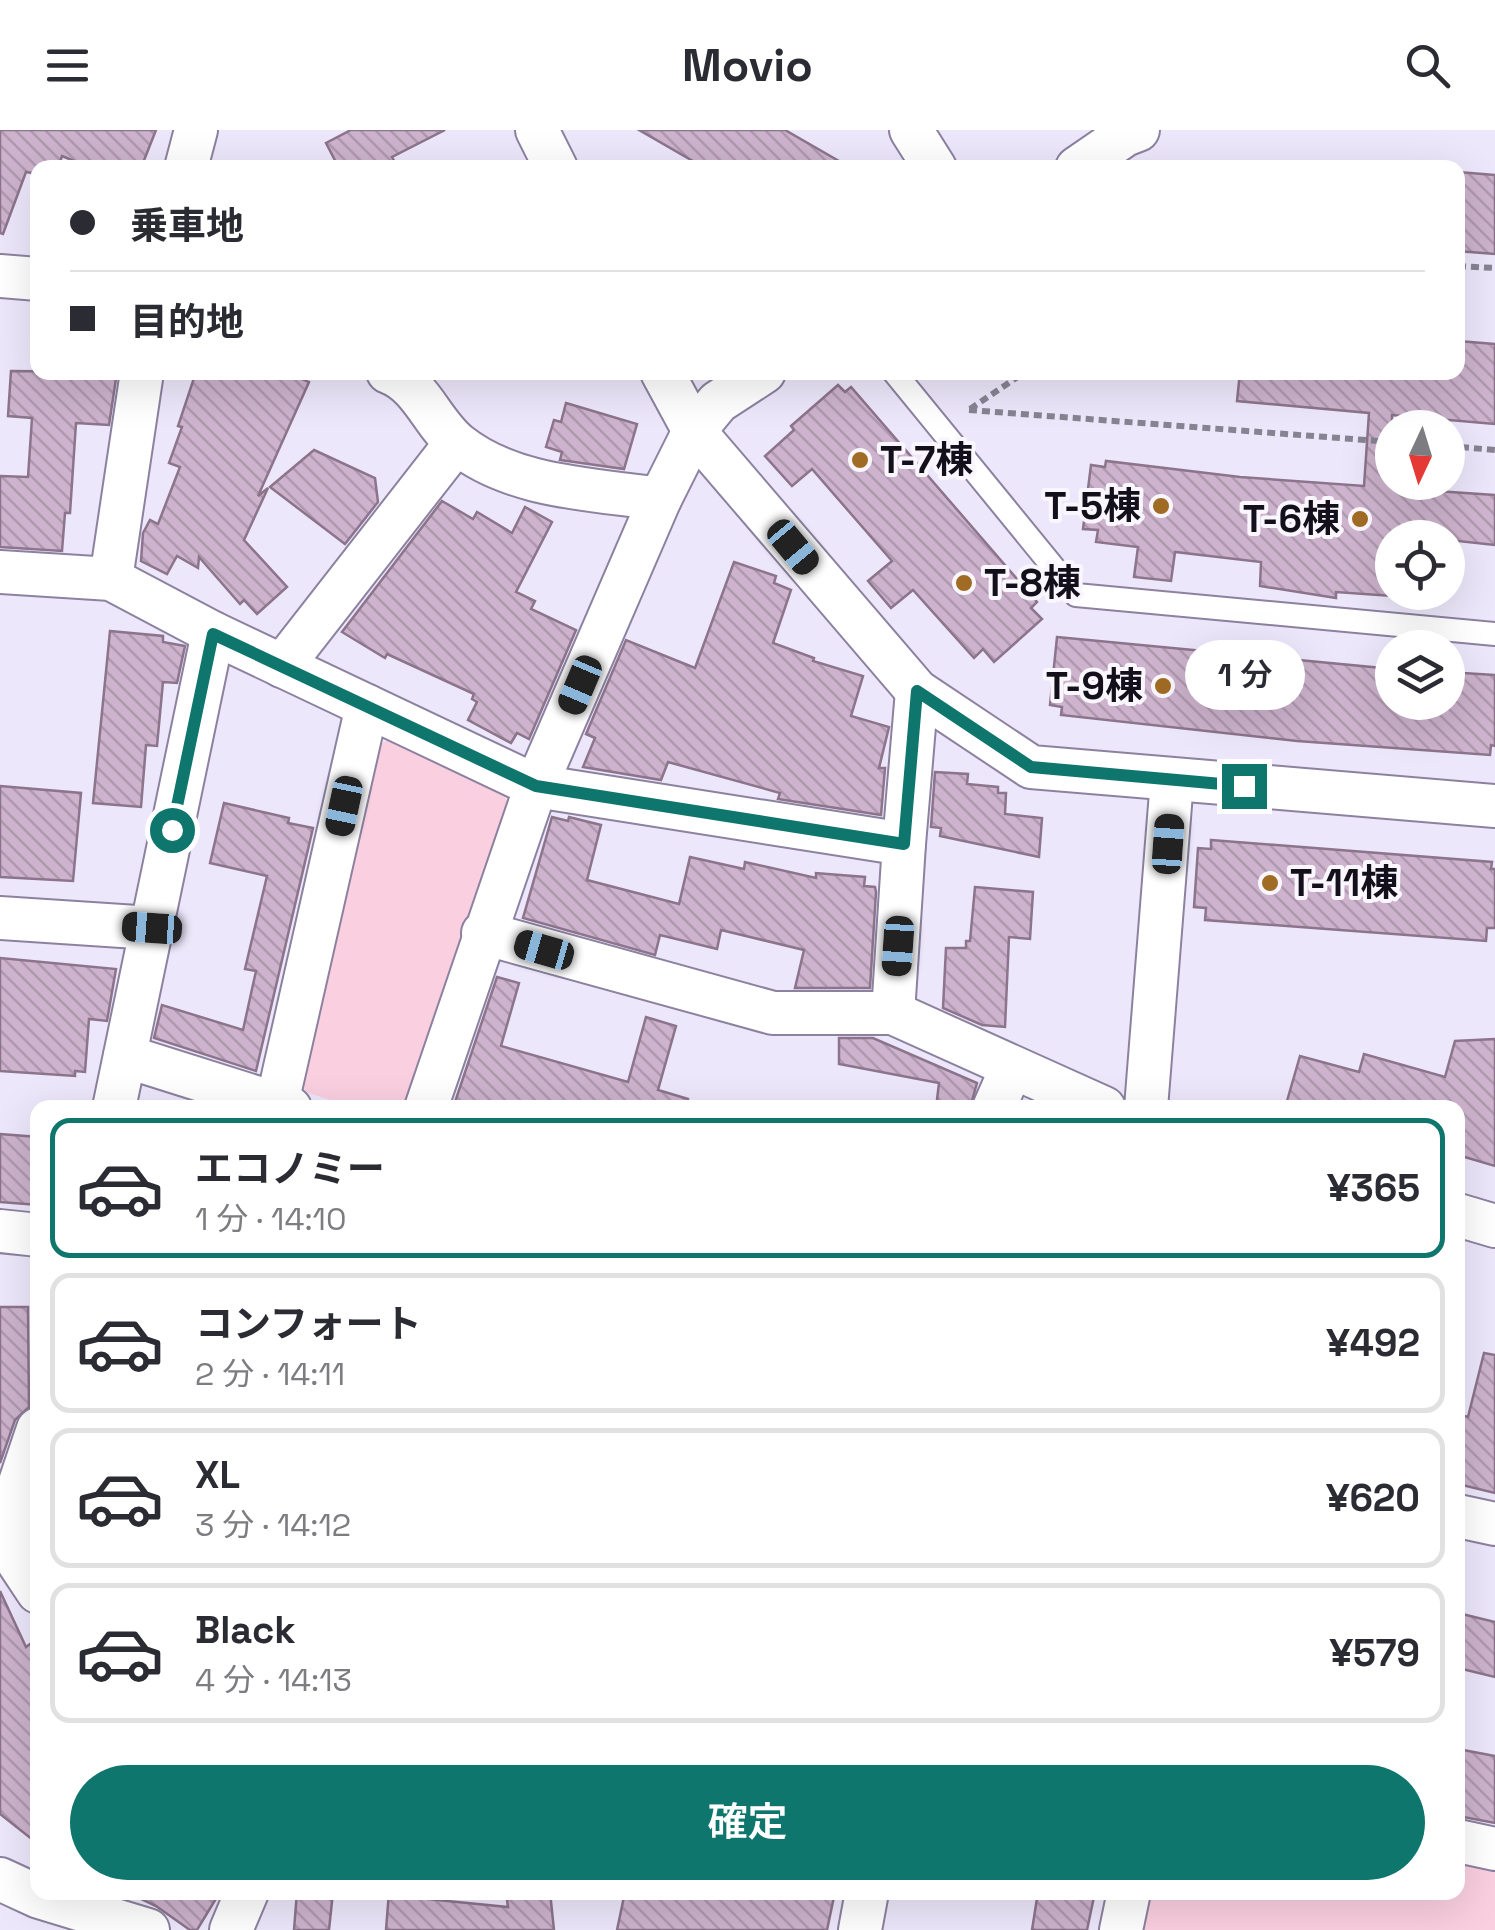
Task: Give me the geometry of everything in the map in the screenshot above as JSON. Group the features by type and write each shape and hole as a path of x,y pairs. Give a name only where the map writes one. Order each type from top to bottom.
{"street":[{"path":"188,160 196,130"},
{"path":"537,130 552,160"},
{"path":"910,130 930,160"},
{"path":"1088,160 1128,132"},
{"path":"0,276 30,278"},
{"path":"111,579 141,380"},
{"path":"407,380 456,443 520,476 660,498"},
{"path":"666,380 694,431 917,691 1031,767 1495,806"},
{"path":"429,1100 536,786 660,498 694,431 718,402 752,380"},
{"path":"282,666 456,443"},
{"path":"0,572 111,579 213,634 536,786 904,844"},
{"path":"116,1100 213,634"},
{"path":"893,1013 917,691"},
{"path":"284,1100 367,706"},
{"path":"1147,1100 1172,780"},
{"path":"0,918 152,928"},
{"path":"483,933 773,1014 893,1013 1086,1100"},
{"path":"126,1056 264,1100"},
{"path":"998,1100 1012,1067"},
{"path":"1465,1217 1495,1226"},
{"path":"0,1232 30,1234"},
{"path":"30,1449 6,1510 16,1559 30,1580"},
{"path":"1465,1518 1495,1524"},
{"path":"1465,1843 1495,1848"},
{"path":"0,1879 30,1893"},
{"path":"49,1900 148,1930"},
{"path":"231,1930 244,1900"},
{"path":"860,1930 866,1900"},
{"path":"1122,1930 1128,1900"}],"lane":[{"path":"900,380 1076,595 1495,634"}],"path":[{"path":"1465,266 1495,268"},
{"path":"940,429 1013,380"},
{"path":"970,410 1375,441"},
{"path":"1465,447 1495,450"}],"shaded area":[{"path":"392,738 504,794 510,808 411,1100 330,1100 306,1092 299,1077 373,748"},
{"path":"1465,1859 1495,1865 1495,1930 1132,1930 1138,1900 1465,1900"}],"building":[{"path":"0,130 156,130 144,160 72,160 62,156 61,160 30,160 30,173 26,172 3,234"},
{"path":"351,130 445,130 392,157 394,160 335,160 326,143"},
{"path":"639,130 785,130 837,160 691,160"},
{"path":"1465,173 1495,175 1495,254 1465,252"},
{"path":"1465,342 1495,344 1495,424 1465,421 1465,410 1375,410 1375,500 1465,500 1465,493 1495,495 1495,545 1465,542 1465,520 1375,520 1375,595 1336,592 1336,598 1260,586 1261,562 1175,552 1171,581 1134,577 1138,547 1096,542 1098,530 1083,529 1091,465 1105,467 1106,461 1240,477 1364,486 1369,413 1237,401 1239,380 1465,380"},
{"path":"11,371 30,371 30,380 116,380 109,425 76,423 70,513 65,513 62,551 0,547 0,476 28,477 32,418 8,416"},
{"path":"193,380 309,382 258,496 268,488 244,540 287,587 257,614 244,600 240,604 199,557 198,568 177,556 167,574 141,561 143,533 150,520 158,524 180,467 169,463 182,427 178,426"},
{"path":"838,385 845,392 851,387 1037,602 1031,608 1042,619 994,662 983,649 974,658 913,590 891,608 868,581 892,561 812,469 792,486 765,456 794,430 791,426"},
{"path":"566,403 637,424 624,469 560,460 562,452 546,447 554,420 561,422"},
{"path":"314,450 375,478 378,502 345,544 270,487"},
{"path":"442,501 473,519 477,512 512,533 525,507 552,522 516,592 535,601 531,609 576,630 529,739 517,733 511,743 468,720 477,702 472,699 474,694 387,654 385,658 342,632"},
{"path":"734,562 776,576 774,583 791,590 773,643 814,658 813,661 863,676 851,716 889,727 879,768 885,768 881,815 778,799 780,793 668,762 661,780 583,767 595,738 586,734 626,640 695,668"},
{"path":"110,631 163,636 163,642 185,646 177,683 163,682 157,746 146,745 141,807 93,803"},
{"path":"1057,637 1375,667 1375,720 1465,720 1465,673 1495,675 1495,746 1491,745 1490,755 1297,741 1061,715 1062,707 1050,705"},
{"path":"935,772 968,774 967,784 998,787 998,793 1006,793 1005,814 1042,818 1039,857 940,836 941,828 931,827"},
{"path":"0,786 81,793 73,881 0,877"},
{"path":"224,803 289,818 288,823 313,828 256,1071 154,1038 162,1005 243,1030 256,971 245,969 267,876 210,863"},
{"path":"552,817 601,825 587,880 679,904 690,857 744,869 745,862 816,878 816,873 865,877 864,886 875,887 876,892 870,988 795,988 804,950 721,930 717,949 660,935 655,955 523,918"},
{"path":"1211,840 1492,862 1495,928 1487,928 1486,941 1205,920 1206,908 1194,907 1198,848 1211,849"},
{"path":"975,887 1033,892 1030,939 1009,937 1005,1027 982,1025 943,1008 946,948 966,948 966,941 970,941"},
{"path":"0,958 116,969 107,1021 89,1019 85,1072 75,1071 75,1076 0,1071"},
{"path":"497,977 519,983 501,1046 628,1082 646,1017 676,1026 658,1090 688,1100 456,1100"},
{"path":"839,1038 873,1038 977,1083 972,1100 937,1100 939,1083 839,1064"},
{"path":"1495,1039 1495,1166 1465,1157 1465,1100 1287,1100 1300,1056 1359,1072 1364,1054 1445,1077 1455,1041"},
{"path":"0,1134 30,1136 30,1204 0,1202"},
{"path":"0,1307 28,1307 29,1407 15,1420 0,1463"},
{"path":"1484,1353 1495,1355 1495,1493 1465,1486 1465,1416 1468,1417"},
{"path":"0,1591 26,1647 30,1644 30,1838 0,1814"},
{"path":"1465,1615 1495,1622 1495,1677 1465,1670"},
{"path":"1465,1750 1495,1756 1495,1823 1465,1817"},
{"path":"144,1900 215,1900 197,1930 190,1930"},
{"path":"296,1900 332,1900 329,1930 294,1930"},
{"path":"388,1900 508,1907 507,1900 551,1900 554,1930 386,1930"},
{"path":"623,1900 833,1900 827,1930 617,1930"},
{"path":"1037,1900 1093,1900 1087,1930 1032,1930"}],"place":[{"name":"T-7棟","path":"860,460"},
{"name":"T-5棟","path":"1161,506"},
{"name":"T-6棟","path":"1360,519"},
{"name":"T-8棟","path":"964,583"},
{"name":"T-9棟","path":"1163,686"},
{"name":"T-11棟","path":"1270,883"}],"route":[{"path":"172,830 213,634 536,786 904,844 917,691 1031,767 1244,786"}]}
